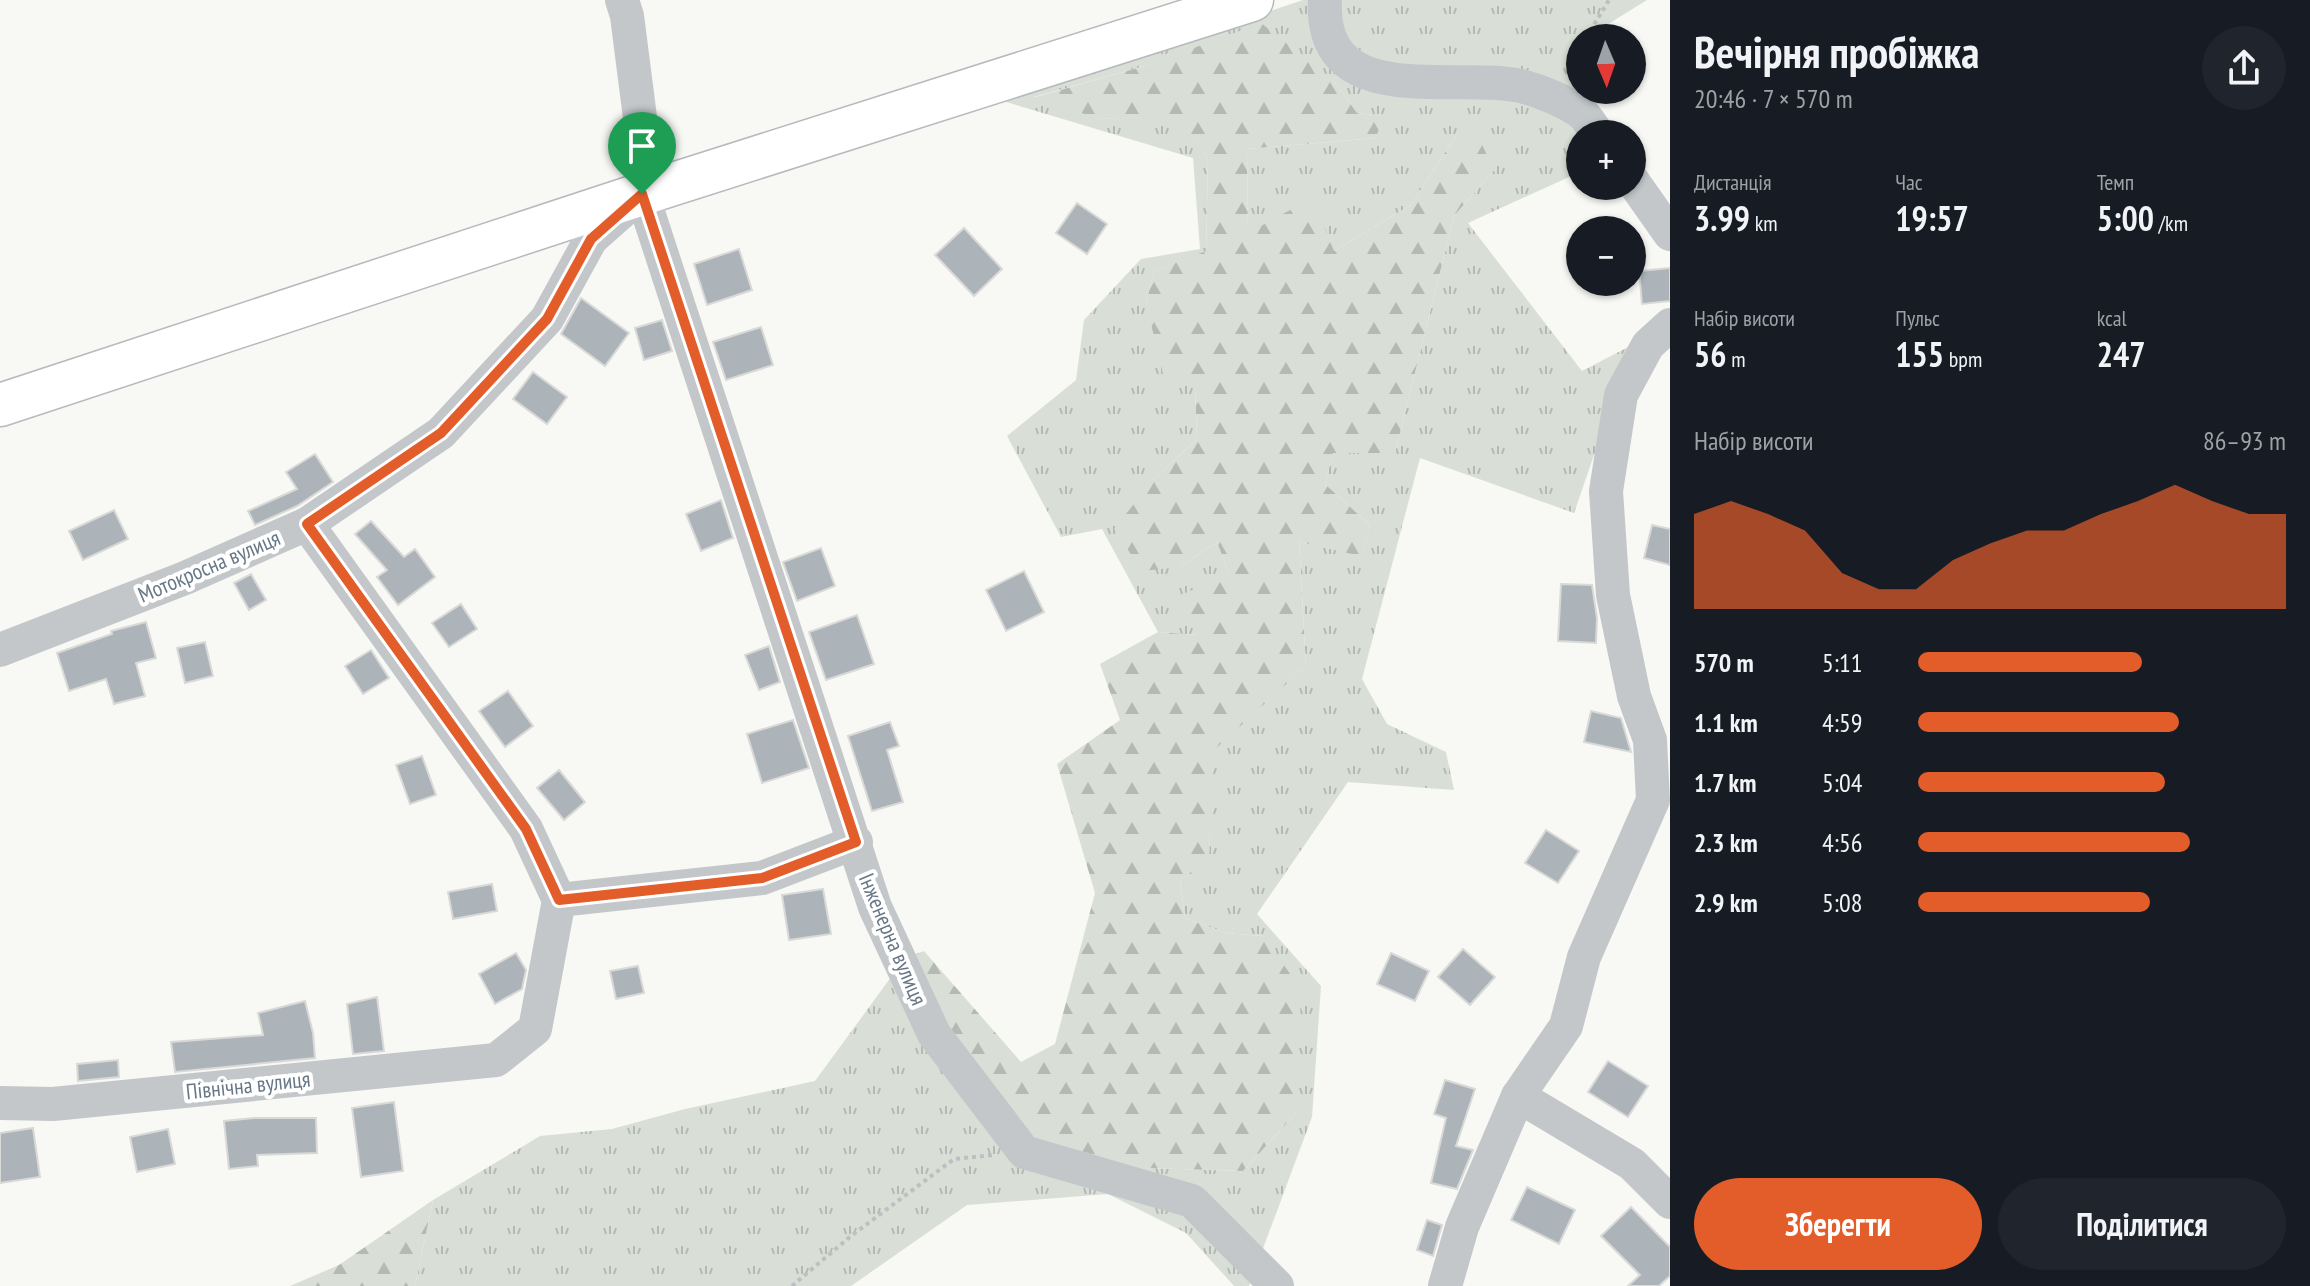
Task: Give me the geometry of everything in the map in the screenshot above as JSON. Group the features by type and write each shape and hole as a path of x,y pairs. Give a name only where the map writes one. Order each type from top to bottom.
{"main road":[{"path":"0,405 642,194 1252,0"}],"street":[{"name":"Інженерна вулиця","path":"622,0 627,16 642,133 642,194 875,907 934,1034 1024,1152"},
{"path":"1325,0 1329,33 1340,56 1365,73 1391,80 1520,86 1560,101 1588,120"},
{"path":"307,524 441,433 547,319 591,239 642,194"},
{"path":"1646,200 1670,234"},
{"path":"1445,1286 1462,1227 1518,1096 1566,1026 1584,957 1653,800 1650,740 1634,696 1613,595 1606,491 1621,395 1648,345 1670,325"},
{"name":"Мотокросна вулиця","path":"0,650 185,578 307,524 526,829 559,900"},
{"path":"559,900 762,878 856,842"},
{"name":"Північна вулиця","path":"0,1103 53,1104 496,1060 535,1029 559,900"},
{"path":"1518,1096 1632,1164 1670,1202"},
{"path":"1024,1152 1192,1201 1277,1286"}],"path":[{"path":"1594,24 1609,0"},
{"path":"792,1286 851,1236 954,1159 1024,1152"}],"green space":[{"path":"1303,0 1647,0 1608,24 1566,24 1566,104 1593,104 1594,120 1566,120 1566,178 1468,223 1582,371 1632,345 1574,513 1420,458 1362,679 1387,724 1446,752 1454,790 1348,782 1257,914 1321,986 1312,1117 1249,1286 1234,1286 1186,1233 1108,1194 967,1205 851,1286 415,1286 433,1200 540,1136 612,1129 685,1109 815,1081 905,958 961,1050 1146,1168 1243,1171 1297,1112 1263,936 1226,933 1185,918 1180,880 1209,858 1212,751 1306,666 1299,542 1361,555 1370,525 1325,484 1333,452 1395,453 1454,216 1494,170 1457,134 1411,205 1334,251 1248,233 1247,149 1376,138 1382,116 1357,113 1333,80 1148,65 1034,97 1101,119 1178,115 1208,159 1206,252 1154,271 1146,303 1156,336 1195,388 1197,439 1153,480 1180,567 1217,542 1229,574 1198,635 1158,632 1102,529 1061,537 1007,436 1076,380 1084,320 1141,259 1200,249 1193,158 1003,101"},
{"path":"1261,23 1333,80 1357,113 1383,116 1376,138 1247,149 1248,233 1312,198 1334,251 1411,205 1457,134 1478,136 1494,170 1454,216 1395,453 1333,453 1325,484 1370,525 1361,556 1299,542 1306,666 1213,751 1209,859 1180,880 1185,918 1226,933 1263,936 1301,989 1297,1112 1243,1171 1146,1168 1047,1142 961,1050 905,958 924,951 1021,1062 1055,1044 1095,893 1057,764 1120,720 1100,664 1158,632 1197,635 1183,594 1229,574 1217,542 1180,567 1142,571 1114,529 1153,480 1197,439 1195,388 1164,378 1146,303 1154,271 1206,251 1208,159 1178,116 1101,119 1032,98 1148,65"},
{"path":"433,1200 415,1286 290,1286 339,1265"}],"building":[{"path":"1077,203 1107,224 1087,254 1056,233"},
{"path":"964,228 1002,269 974,296 935,255"},
{"path":"739,249 752,290 707,305 694,264"},
{"path":"1670,268 1670,301 1642,304 1641,296 1646,296 1646,270"},
{"path":"581,298 629,333 605,366 561,334"},
{"path":"662,320 672,351 644,360 635,328"},
{"path":"761,327 773,365 726,380 713,342"},
{"path":"533,372 567,397 547,424 513,399"},
{"path":"315,454 333,482 297,506 255,525 248,511 297,489 286,472"},
{"path":"721,500 733,538 701,551 686,514"},
{"path":"114,510 128,539 83,560 69,531"},
{"path":"371,521 404,557 415,549 435,577 398,605 377,577 387,570 355,534"},
{"path":"1652,525 1670,529 1670,565 1644,558"},
{"path":"821,548 835,586 797,601 783,562"},
{"path":"1024,571 1044,612 1006,631 986,590"},
{"path":"251,574 266,600 249,610 234,583"},
{"path":"1561,584 1592,585 1597,618 1596,643 1558,641"},
{"path":"461,604 477,629 449,647 432,623"},
{"path":"857,615 874,664 826,680 809,632"},
{"path":"146,622 156,658 136,663 145,696 114,704 106,679 69,691 57,653 112,634 111,631"},
{"path":"205,642 213,676 185,683 177,648"},
{"path":"769,646 780,682 759,690 745,655"},
{"path":"371,650 389,678 363,694 345,666"},
{"path":"508,691 533,726 505,747 479,711"},
{"path":"1591,711 1621,718 1631,752 1584,742"},
{"path":"793,720 809,768 762,783 747,734"},
{"path":"890,722 899,746 887,750 903,802 872,811 848,736"},
{"path":"422,756 436,795 410,804 396,765"},
{"path":"559,770 585,802 564,820 537,788"},
{"path":"1546,830 1579,851 1558,883 1525,863"},
{"path":"492,884 497,911 453,919 448,892"},
{"path":"823,889 831,934 789,940 782,895"},
{"path":"1463,949 1495,977 1470,1005 1438,977"},
{"path":"516,953 526,970 522,989 495,1004 479,974"},
{"path":"1391,953 1429,971 1415,1001 1377,984"},
{"path":"638,966 644,993 616,999 610,971"},
{"path":"377,997 384,1051 353,1054 347,1004"},
{"path":"305,1001 315,1058 175,1072 171,1042 263,1035 258,1013"},
{"path":"118,1060 119,1077 78,1081 77,1064"},
{"path":"1608,1061 1648,1086 1628,1117 1588,1092"},
{"path":"1445,1080 1475,1089 1456,1146 1473,1150 1457,1189 1431,1183 1446,1118 1434,1114"},
{"path":"394,1102 403,1171 361,1177 352,1108"},
{"path":"316,1118 317,1153 257,1155 258,1166 229,1169 224,1121"},
{"path":"33,1128 40,1177 0,1183 0,1133"},
{"path":"168,1129 175,1164 137,1172 130,1137"},
{"path":"1527,1187 1575,1210 1559,1244 1511,1220"},
{"path":"1631,1207 1670,1247 1670,1276 1659,1286 1628,1286 1640,1275 1601,1236"},
{"path":"1427,1220 1442,1225 1433,1256 1417,1250"}],"route":[{"path":"642,194 856,842 762,878 559,900 526,829 307,524 441,433 547,319 591,239 642,194"}]}
